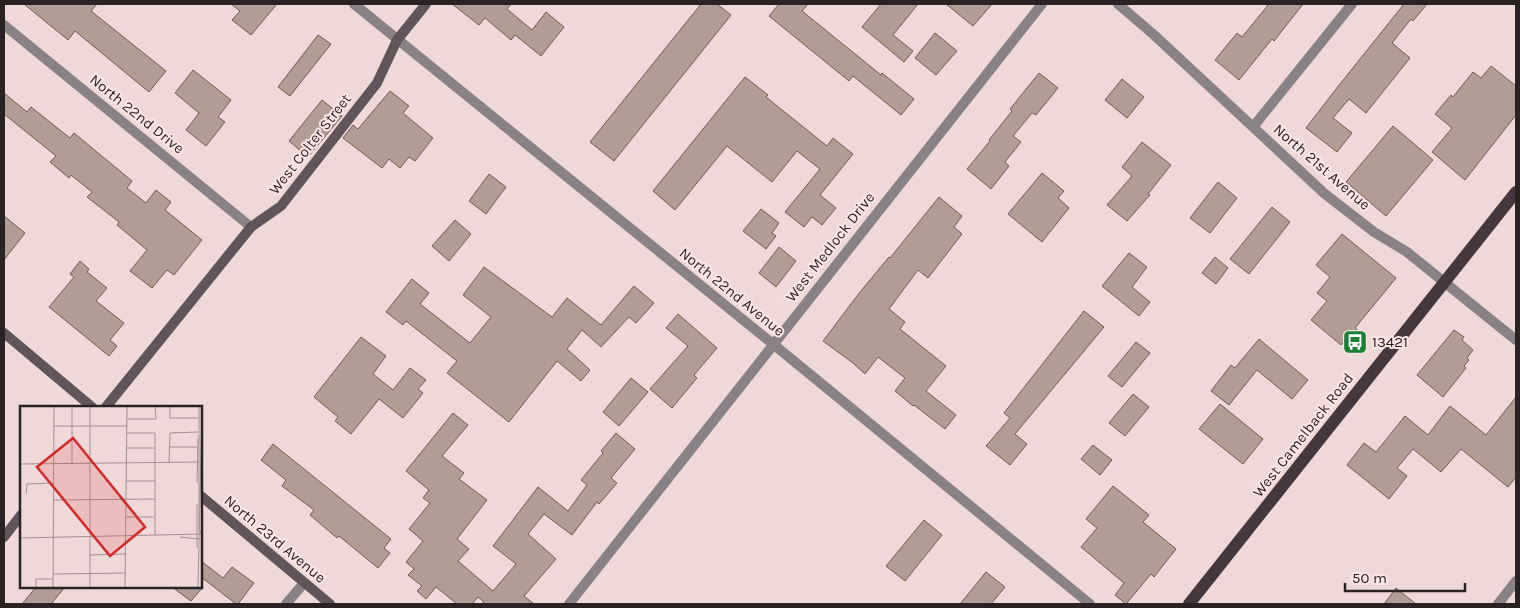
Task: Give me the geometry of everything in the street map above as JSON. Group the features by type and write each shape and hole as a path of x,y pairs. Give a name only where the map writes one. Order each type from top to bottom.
{"main road":[{"name":"West Camelback Road","path":"1189,604 1516,192"}],"street":[{"name":"North 22nd Avenue","path":"354,4 1090,604"},
{"name":"West Colter Street","path":"107,406 251,227 281,206 377,83 397,40 426,4"},
{"name":"West Medlock Drive","path":"568,604 1042,4"},
{"name":"North 21st Avenue","path":"1118,4 1153,34 1325,194 1374,232 1407,252 1516,340"},
{"path":"1253,127 1352,4"},
{"name":"North 22nd Drive","path":"4,25 251,227"},
{"path":"4,333 91,406"},
{"name":"North 23rd Avenue","path":"202,497 330,604"},
{"path":"4,537 20,516"},
{"path":"1498,604 1516,581"},
{"path":"286,604 304,583"}],"building":[{"path":"24,4 97,4 91,11 166,71 149,92 75,31 68,40"},
{"path":"231,4 277,4 251,35 232,20 240,11"},
{"path":"452,4 511,4 507,9 532,30 546,12 564,27 541,56 515,35 511,40 485,18 479,25"},
{"path":"701,4 717,4 731,15 614,161 590,142"},
{"path":"779,4 808,4 802,11 881,75 882,73 914,99 901,115 853,76 849,81 769,16"},
{"path":"881,4 918,4 893,35 913,51 904,62 862,27"},
{"path":"946,4 992,4 973,26"},
{"path":"1269,4 1303,4 1274,41 1272,39 1239,80 1215,60 1237,33 1242,37"},
{"path":"1404,4 1427,4 1413,21 1411,19 1392,43 1410,58 1366,113 1349,99 1333,118 1352,133 1337,152 1306,128"},
{"path":"935,33 957,51 936,75 915,58"},
{"path":"318,35 331,44 290,96 278,87"},
{"path":"1491,66 1516,86 1516,115 1465,180 1432,152 1452,128 1435,114 1451,95 1453,97 1473,72 1481,78"},
{"path":"193,70 231,100 218,117 225,122 206,146 186,130 199,113 175,93"},
{"path":"1039,73 1058,88 1036,115 1032,113 1013,136 1021,142 1005,162 1009,166 991,189 967,169 1012,111 1010,109"},
{"path":"745,77 768,95 766,97 827,146 833,138 853,154 820,195 836,208 822,225 812,217 804,227 785,212 820,169 797,151 772,182 727,146 675,210 653,191"},
{"path":"1122,79 1144,97 1127,118 1105,100"},
{"path":"390,91 409,106 403,113 433,138 415,161 409,157 400,168 389,159 382,168 343,138 353,125 358,129"},
{"path":"4,93 27,112 31,107 70,138 74,133 132,181 127,188 146,203 156,190 171,202 165,210 202,240 174,275 167,270 152,288 130,271 147,250 117,225 119,222 87,197 92,192 71,175 69,178 50,162 56,156 4,114"},
{"path":"322,100 342,116 308,157 289,141"},
{"path":"1393,126 1433,160 1386,216 1346,182"},
{"path":"1142,142 1171,165 1148,194 1150,195 1127,221 1107,205 1132,176 1122,167"},
{"path":"1042,173 1064,191 1058,198 1069,208 1042,242 1008,214"},
{"path":"489,174 506,187 486,214 469,201"},
{"path":"1218,182 1237,198 1210,233 1190,218"},
{"path":"939,197 962,216 954,227 962,234 928,278 918,270 889,309 905,322 900,329 946,366 926,391 956,415 945,429 895,391 905,378 878,357 865,374 823,341 860,292"},
{"path":"1272,207 1290,222 1249,274 1230,259"},
{"path":"761,209 779,223 772,233 776,236 766,249 743,231"},
{"path":"4,216 25,233 4,260"},
{"path":"455,220 471,234 449,261 432,246"},
{"path":"1342,234 1396,278 1355,328 1363,335 1355,345 1347,338 1341,345 1311,320 1327,301 1317,293 1330,277 1316,265"},
{"path":"779,247 796,261 776,287 759,273"},
{"path":"1129,253 1147,267 1132,287 1150,302 1139,316 1102,286"},
{"path":"1215,257 1228,268 1216,284 1202,273"},
{"path":"80,261 89,269 87,272 107,288 96,301 124,323 110,340 117,346 109,356 49,307 74,277 70,274"},
{"path":"484,267 552,317 567,298 601,325 634,286 654,303 636,323 629,317 601,347 582,330 567,349 590,370 581,381 557,361 509,422 447,373 457,361 406,321 403,325 386,312 412,279 429,293 420,304 470,343 491,317 463,295"},
{"path":"1084,311 1104,327 1015,434 1027,444 1010,465 986,446 1010,418 1004,413"},
{"path":"678,314 717,348 694,375 697,378 672,408 650,389 688,346 666,328"},
{"path":"1454,330 1464,337 1462,340 1473,350 1467,358 1469,360 1464,366 1466,368 1443,397 1417,375"},
{"path":"361,337 386,356 373,374 393,390 410,368 426,380 418,389 423,393 403,418 379,399 351,434 335,421 338,417 314,397"},
{"path":"1259,339 1308,380 1292,399 1257,370 1229,405 1211,391 1231,365 1235,368"},
{"path":"1136,342 1150,353 1122,387 1108,376"},
{"path":"631,378 648,392 619,426 603,412"},
{"path":"1133,394 1149,407 1125,436 1109,423"},
{"path":"1516,397 1516,477 1508,487 1461,449 1441,472 1413,449 1397,468 1407,476 1389,499 1347,465 1364,443 1376,452 1405,416 1428,435 1450,406 1486,435"},
{"path":"1220,404 1263,439 1243,464 1199,429"},
{"path":"453,413 468,425 442,456 464,473 459,479 487,500 457,539 469,549 458,561 493,591 516,564 493,546 538,487 568,511 587,485 581,480 603,453 601,451 616,433 635,449 611,478 617,483 599,504 597,502 572,535 544,514 528,534 556,559 524,596 534,604 482,604 484,602 478,597 472,604 457,604 436,587 426,599 417,591 422,586 408,575 414,569 406,562 423,541 409,529 430,503 423,498 429,490 406,471"},
{"path":"273,444 391,539 384,548 390,553 378,568 339,536 337,538 310,515 314,510 282,486 286,480 261,460"},
{"path":"1093,445 1112,460 1100,475 1081,459"},
{"path":"1113,486 1149,515 1143,522 1176,549 1154,577 1151,574 1126,604 1115,595 1124,583 1081,547 1097,528 1086,519"},
{"path":"924,520 942,535 905,581 886,566"},
{"path":"202,562 223,578 232,567 254,583 238,604 202,578"},
{"path":"986,572 1005,587 991,604 960,604"},
{"path":"203,587 191,601 173,588"},
{"path":"35,588 64,588 51,604 22,604"},
{"path":"1396,588 1416,604 1384,604"}],"place":[{"name":"13421","path":"1355,342"}]}
